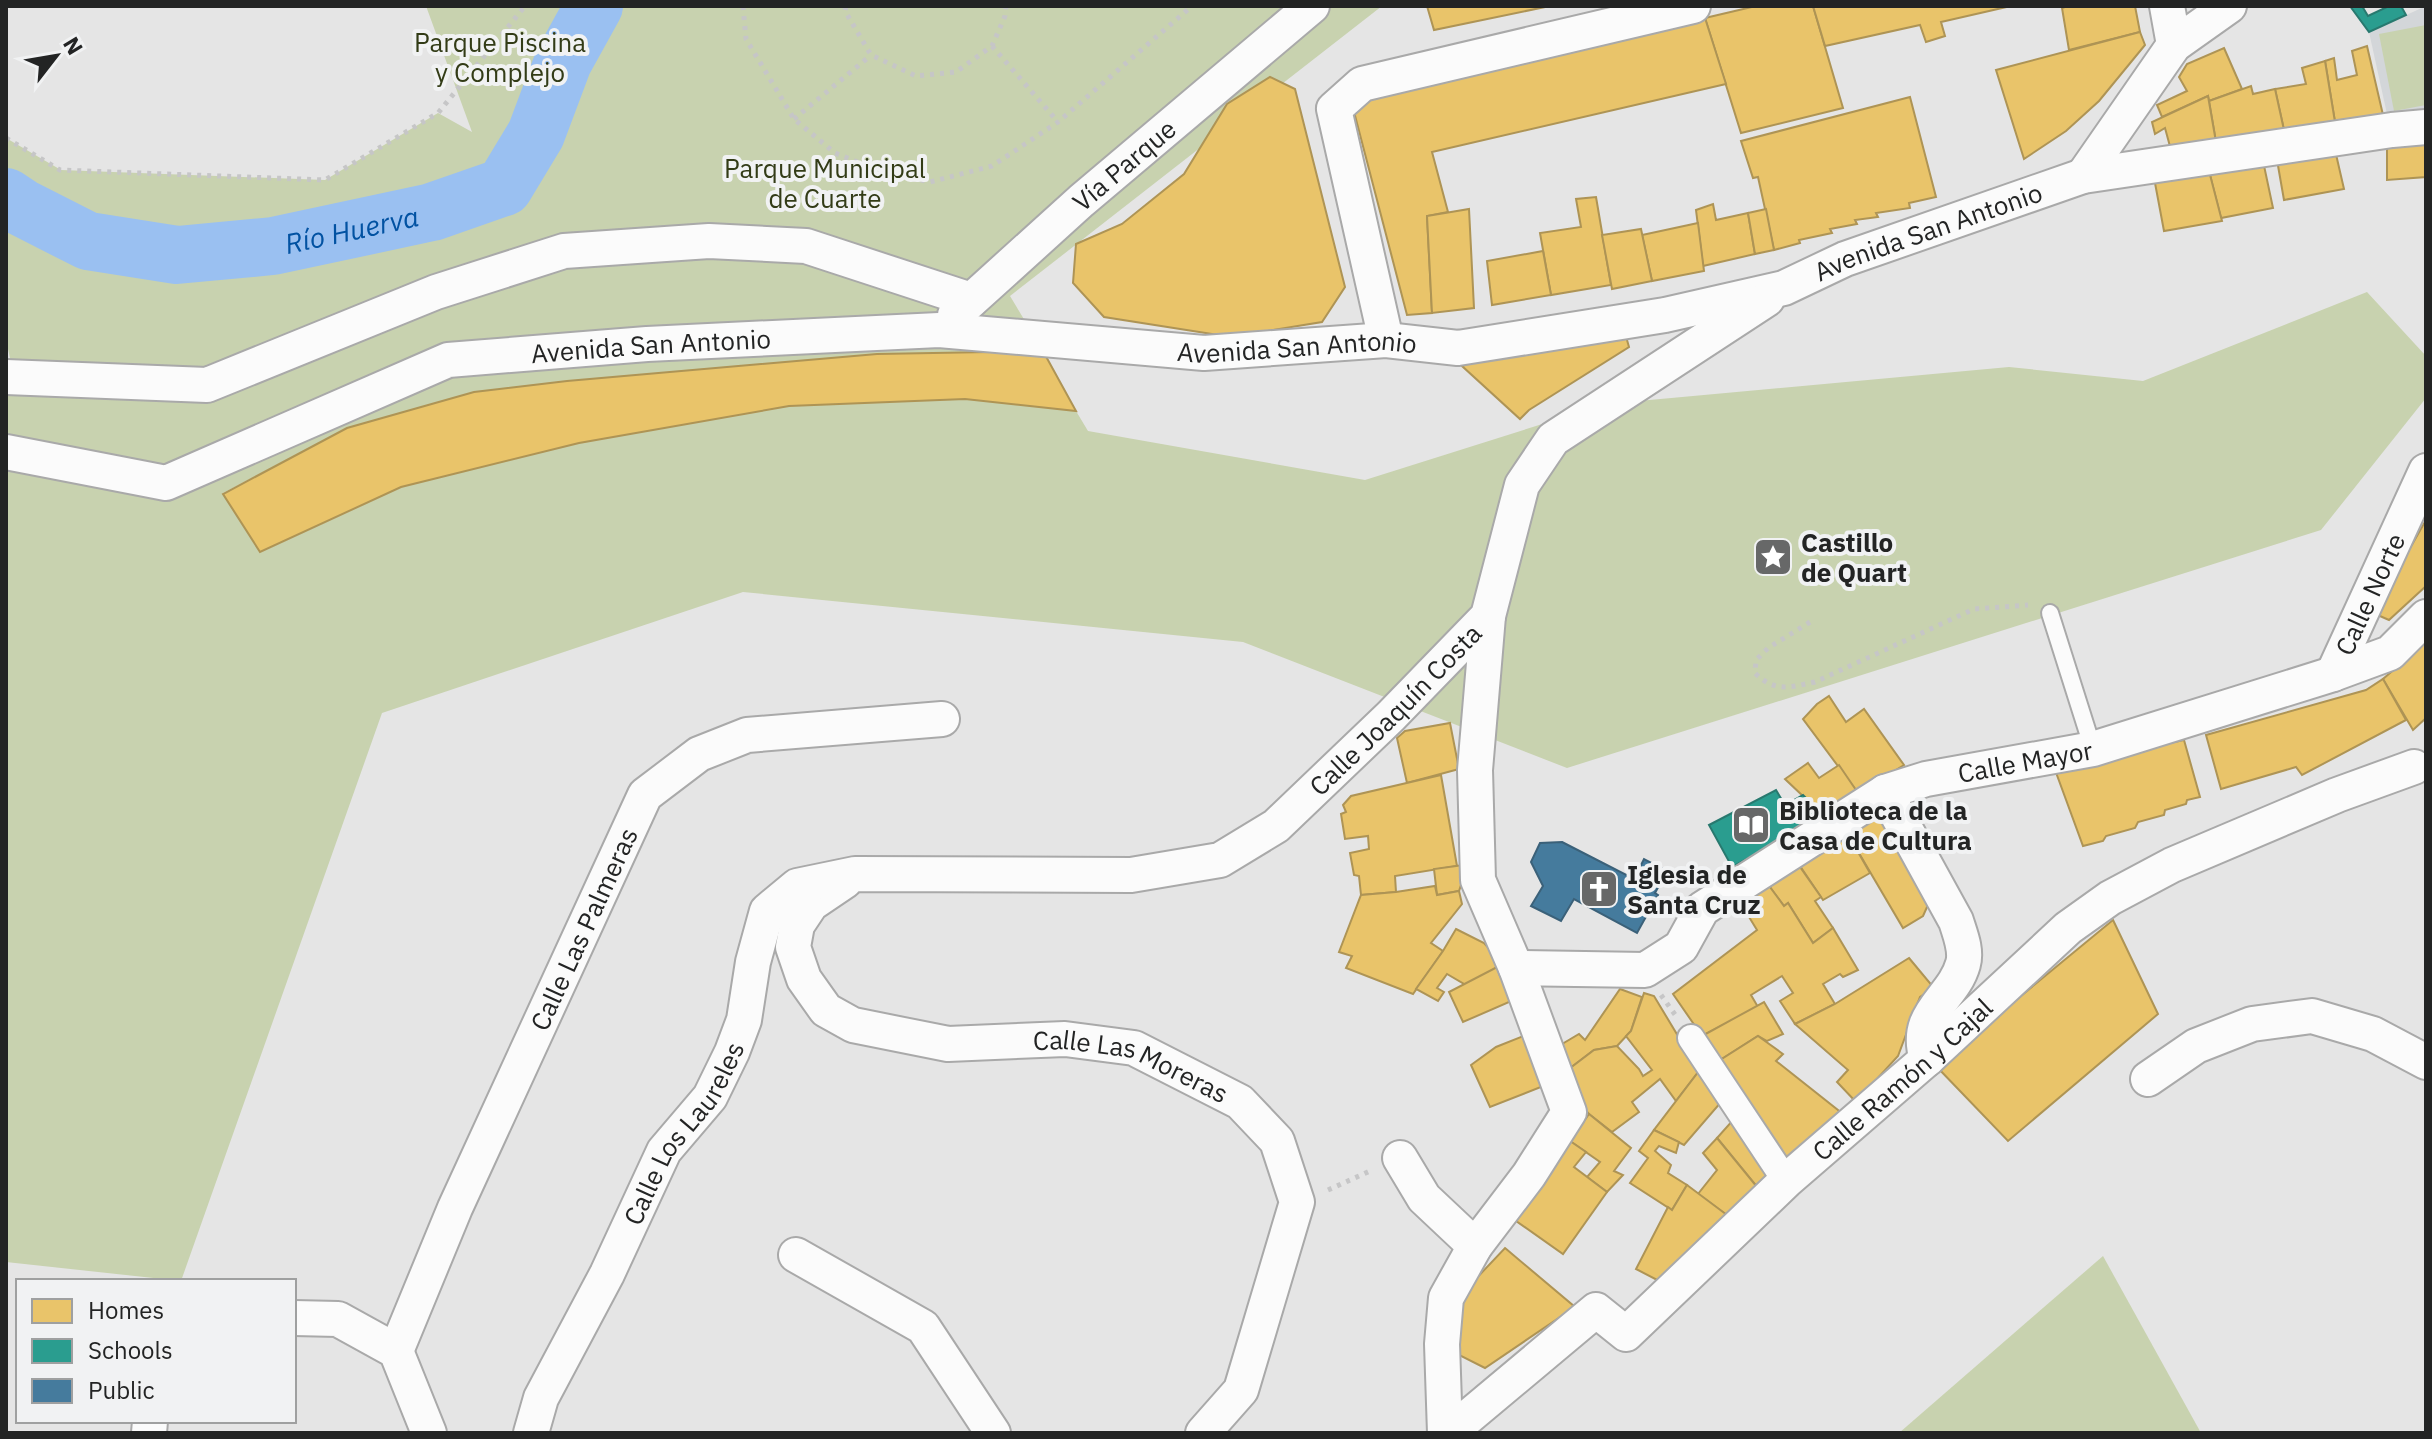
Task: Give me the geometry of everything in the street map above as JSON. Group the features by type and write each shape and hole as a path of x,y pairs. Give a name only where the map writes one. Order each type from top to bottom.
{"street":[{"name":"Vía Parque","path":"939,330 1081,201 1312,6"},
{"path":"1386,340 1334,109 1362,84 1693,6"},
{"path":"2167,6 2174,45"},
{"path":"2083,176 2174,45 2229,6"},
{"name":"Avenida San Antonio","path":"6,452 166,483 448,360 647,344 939,330 1204,353 1386,340 1458,348 1665,315 1784,288 1845,259 2083,176 2426,127"},
{"path":"6,377 207,385 436,292 564,251 709,241 806,246 971,300"},
{"name":"Calle Joaquín Costa","path":"855,874 1131,875 1220,860 1276,826 1391,716 1488,616 1522,485 1553,439 1784,288"},
{"name":"Calle Norte","path":"2333,674 2426,471"},
{"path":"1447,1433 1442,1344 1446,1298 1475,1246 1529,1175 1569,1112 1516,968 1478,880 1475,770 1488,616"},
{"name":"Calle Mayor","path":"1645,970 1681,947 1702,909 1885,792 1926,779 2093,749 2333,674 2390,653 2426,617"},
{"name":"Calle Las Palmeras","path":"396,1351 455,1208 645,795 699,754 747,735 942,719"},
{"name":"Calle Ramón y Cajal","path":"1447,1433 1596,1310 1626,1334 1786,1181 1927,1059 2068,928 2110,898 2172,865 2337,795 2422,771"},
{"path":"1885,792 1956,921 1963,943 1963,963 1952,986 1928,1017 1923,1047 1927,1059"},
{"name":"Calle Las Moreras","path":"855,874 811,904 797,925 793,947 804,979 826,1010 853,1025 948,1044 1065,1039 1134,1048 1240,1102 1277,1141 1297,1202"},
{"name":"Calle Los Laureles","path":"531,1433 541,1398 607,1274 664,1151 710,1097 732,1052 744,1020 753,962 767,911 797,886 855,874"},
{"path":"1516,968 1645,970"},
{"path":"2148,1079 2196,1046 2252,1024 2312,1016 2373,1034 2426,1062"},
{"path":"1691,1038 1786,1181"},
{"path":"1400,1158 1424,1198 1475,1246"},
{"path":"1203,1433 1241,1390 1297,1202"},
{"path":"796,1255 923,1327 993,1433"},
{"path":"296,1318 338,1319 396,1351 429,1433"}],"lane":[{"path":"2050,613 2093,749"}],"path":[{"path":"6,138 60,170 325,180 438,113 525,6"},
{"path":"743,6 746,39 794,119 835,153 882,172 930,182 992,166 1058,122 1192,6"},
{"path":"846,6 845,11 871,55 916,76 956,72 992,46 1006,6"},
{"path":"992,46 1058,122"},
{"path":"794,119 871,55"},
{"path":"1810,622 1768,648 1756,660 1755,673 1766,684 1788,687 1815,682 1974,609 2037,604 2050,613"},
{"path":"1645,970 1691,1038"},
{"path":"1297,1202 1400,1158"}],"shaded area":[{"path":"2426,6 2426,110 2387,114 2369,32"}],"green space":[{"path":"426,6 1382,6 1010,296 1043,351 877,354 347,428 223,493 261,552 402,487 579,443 789,406 965,399 1076,411 1088,431 1365,480 1606,404 2009,367 2143,381 2367,292 2426,356 2426,398 2321,530 1567,768 1243,642 743,592 382,713 182,1279 6,1262 6,381 14,376 6,340 6,138 61,170 325,180 438,113 472,132"},
{"path":"2426,25 2426,105 2394,111 2379,34"},
{"path":"2103,1256 2201,1433 1899,1433"}],"building: Homes":[{"path":"1427,6 1550,6 1434,30"},
{"path":"1756,6 1813,6 1843,108 1741,133 1705,18"},
{"path":"1813,6 2011,6 1941,22 1945,36 1926,42 1920,25 1825,46"},
{"path":"2135,6 2140,32 2069,50 2062,8"},
{"path":"1705,18 1726,84 1432,152 1448,212 1427,216 1432,313 1407,315 1352,104"},
{"path":"2140,32 2145,45 2099,101 2066,131 2024,159 1996,70"},
{"path":"2367,46 2383,115 2335,122 2325,61 2334,58 2337,80 2357,75 2352,51"},
{"path":"2224,48 2242,89 2209,101 2208,96 2162,117 2157,105 2187,91 2179,77 2187,64"},
{"path":"2325,61 2335,122 2284,130 2275,89 2306,84 2302,68"},
{"path":"1270,77 1295,89 1345,287 1322,322 1231,337 1104,317 1073,283 1076,244 1122,224 1184,174 1227,104"},
{"path":"2251,86 2253,94 2275,89 2284,130 2216,142 2209,101"},
{"path":"2208,96 2216,142 2171,150 2165,128 2155,134 2152,122"},
{"path":"1910,97 1936,197 1909,203 1910,208 1876,213 1878,217 1855,220 1857,224 1830,229 1832,233 1799,240 1800,243 1774,250 1758,177 1753,178 1741,141"},
{"path":"2426,139 2426,177 2387,180 2387,141"},
{"path":"2335,150 2344,189 2284,200 2277,160"},
{"path":"2263,161 2273,208 2221,218 2209,171"},
{"path":"2209,171 2222,221 2164,231 2155,183"},
{"path":"1596,197 1611,285 1551,295 1540,233 1581,227 1576,199"},
{"path":"1713,204 1716,220 1748,213 1755,254 1703,266 1696,210"},
{"path":"1469,209 1474,308 1432,313 1427,216"},
{"path":"1766,209 1774,250 1755,254 1748,213"},
{"path":"1698,223 1704,271 1652,281 1642,235"},
{"path":"1641,229 1652,281 1612,289 1602,235"},
{"path":"1543,251 1551,295 1492,305 1487,261"},
{"path":"1623,326 1629,347 1529,410 1520,419 1462,366 1491,355"},
{"path":"1043,351 1076,411 965,399 789,406 579,443 401,487 260,552 223,494 347,428 474,392 877,354"},
{"path":"2426,520 2426,586 2389,620 2373,613"},
{"path":"2426,642 2426,718 2413,730 2383,679"},
{"path":"2383,679 2406,720 2302,775 2296,767 2221,789 2206,735 2366,690"},
{"path":"1829,696 1846,722 1864,709 1904,765 1858,793 1803,719"},
{"path":"1450,723 1459,769 1407,783 1397,738 1405,731"},
{"path":"2184,740 2200,797 2165,810 2164,815 2138,822 2135,828 2083,846 2054,767"},
{"path":"1808,763 1819,778 1839,765 1858,793 1824,816 1785,779"},
{"path":"1441,775 1457,866 1395,876 1396,892 1361,895 1359,876 1354,875 1350,853 1369,849 1368,836 1345,839 1341,814 1346,812 1343,805 1351,796"},
{"path":"1882,810 1932,896 1923,916 1903,928 1846,831"},
{"path":"1846,831 1870,873 1823,900 1796,860"},
{"path":"1793,857 1821,897 1815,901 1833,928 1813,943 1788,903 1784,906 1764,879"},
{"path":"1471,864 1472,885 1461,885 1459,891 1437,895 1434,869"},
{"path":"1764,879 1784,906 1788,903 1813,943 1833,928 1858,970 1843,977 1840,974 1823,984 1835,1004 1795,1024 1780,1001 1793,993 1782,976 1751,995 1758,1007 1702,1036 1673,994 1757,930 1738,899"},
{"path":"1435,886 1437,895 1459,891 1462,904 1431,943 1443,951 1413,994 1346,968 1352,956 1339,952 1361,895"},
{"path":"2113,920 2158,1014 2008,1141 1936,1066"},
{"path":"1456,929 1484,943 1503,964 1466,985 1447,974 1437,988 1444,992 1438,1001 1416,989"},
{"path":"1909,958 1934,988 1920,997 1898,1056 1856,1102 1837,1082 1848,1070 1795,1024 1835,1004"},
{"path":"1503,964 1516,999 1463,1022 1449,992"},
{"path":"1620,989 1642,997 1631,1031 1617,1046 1594,1050 1565,1072 1552,1050 1579,1034 1585,1040"},
{"path":"1644,993 1654,996 1699,1071 1676,1101 1660,1079 1632,1102 1639,1112 1612,1132 1589,1114 1574,1095 1565,1072 1594,1050 1617,1046 1643,1076 1652,1070 1626,1036 1631,1031"},
{"path":"1764,1002 1783,1034 1767,1041 1758,1036 1717,1062 1702,1036"},
{"path":"1526,1035 1546,1085 1490,1107 1471,1065 1496,1047"},
{"path":"1758,1036 1783,1054 1776,1061 1843,1114 1782,1161 1717,1062"},
{"path":"1699,1071 1722,1101 1684,1145 1654,1130"},
{"path":"1589,1114 1631,1148 1614,1171 1623,1175 1607,1192 1587,1177 1600,1162 1570,1141"},
{"path":"1733,1120 1775,1181 1762,1193 1717,1138"},
{"path":"1654,1130 1679,1142 1676,1153 1659,1146 1655,1151 1671,1165 1668,1173 1687,1185 1672,1210 1630,1183 1648,1158 1639,1151"},
{"path":"1717,1138 1762,1193 1735,1221 1698,1194 1717,1170 1703,1153"},
{"path":"1570,1141 1586,1152 1574,1167 1607,1192 1563,1254 1509,1216"},
{"path":"1687,1185 1735,1221 1663,1283 1636,1269 1668,1207 1672,1210"},
{"path":"1505,1248 1575,1307 1485,1368 1457,1354 1456,1308 1471,1284"}],"building: Schools":[{"path":"2350,6 2362,6 2368,16 2389,6 2401,6 2406,15 2369,32"},
{"path":"1776,790 1785,805 1803,795 1824,816 1732,867 1709,825"}],"building: Public":[{"name":"Iglesia de Santa Cruz","path":"1562,842 1634,879 1644,859 1667,871 1637,933 1574,899 1561,921 1531,906 1543,886 1531,862 1540,843"}],"waterway":[{"name":"Río Huerva","path":"6,197 88,241 177,255 273,246 432,212 504,187 536,134 563,62 594,6"}],"place":[{"name":"Castillo de Quart","path":"1773,557"},
{"name":"Biblioteca de la Casa de Cultura","path":"1751,825"},
{"name":"Iglesia de Santa Cruz","path":"1599,889"}],"park label":[{"name":"Parque Piscina y Complejo","path":"500,57"},
{"name":"Parque Municipal de Cuarte","path":"825,183"}]}
